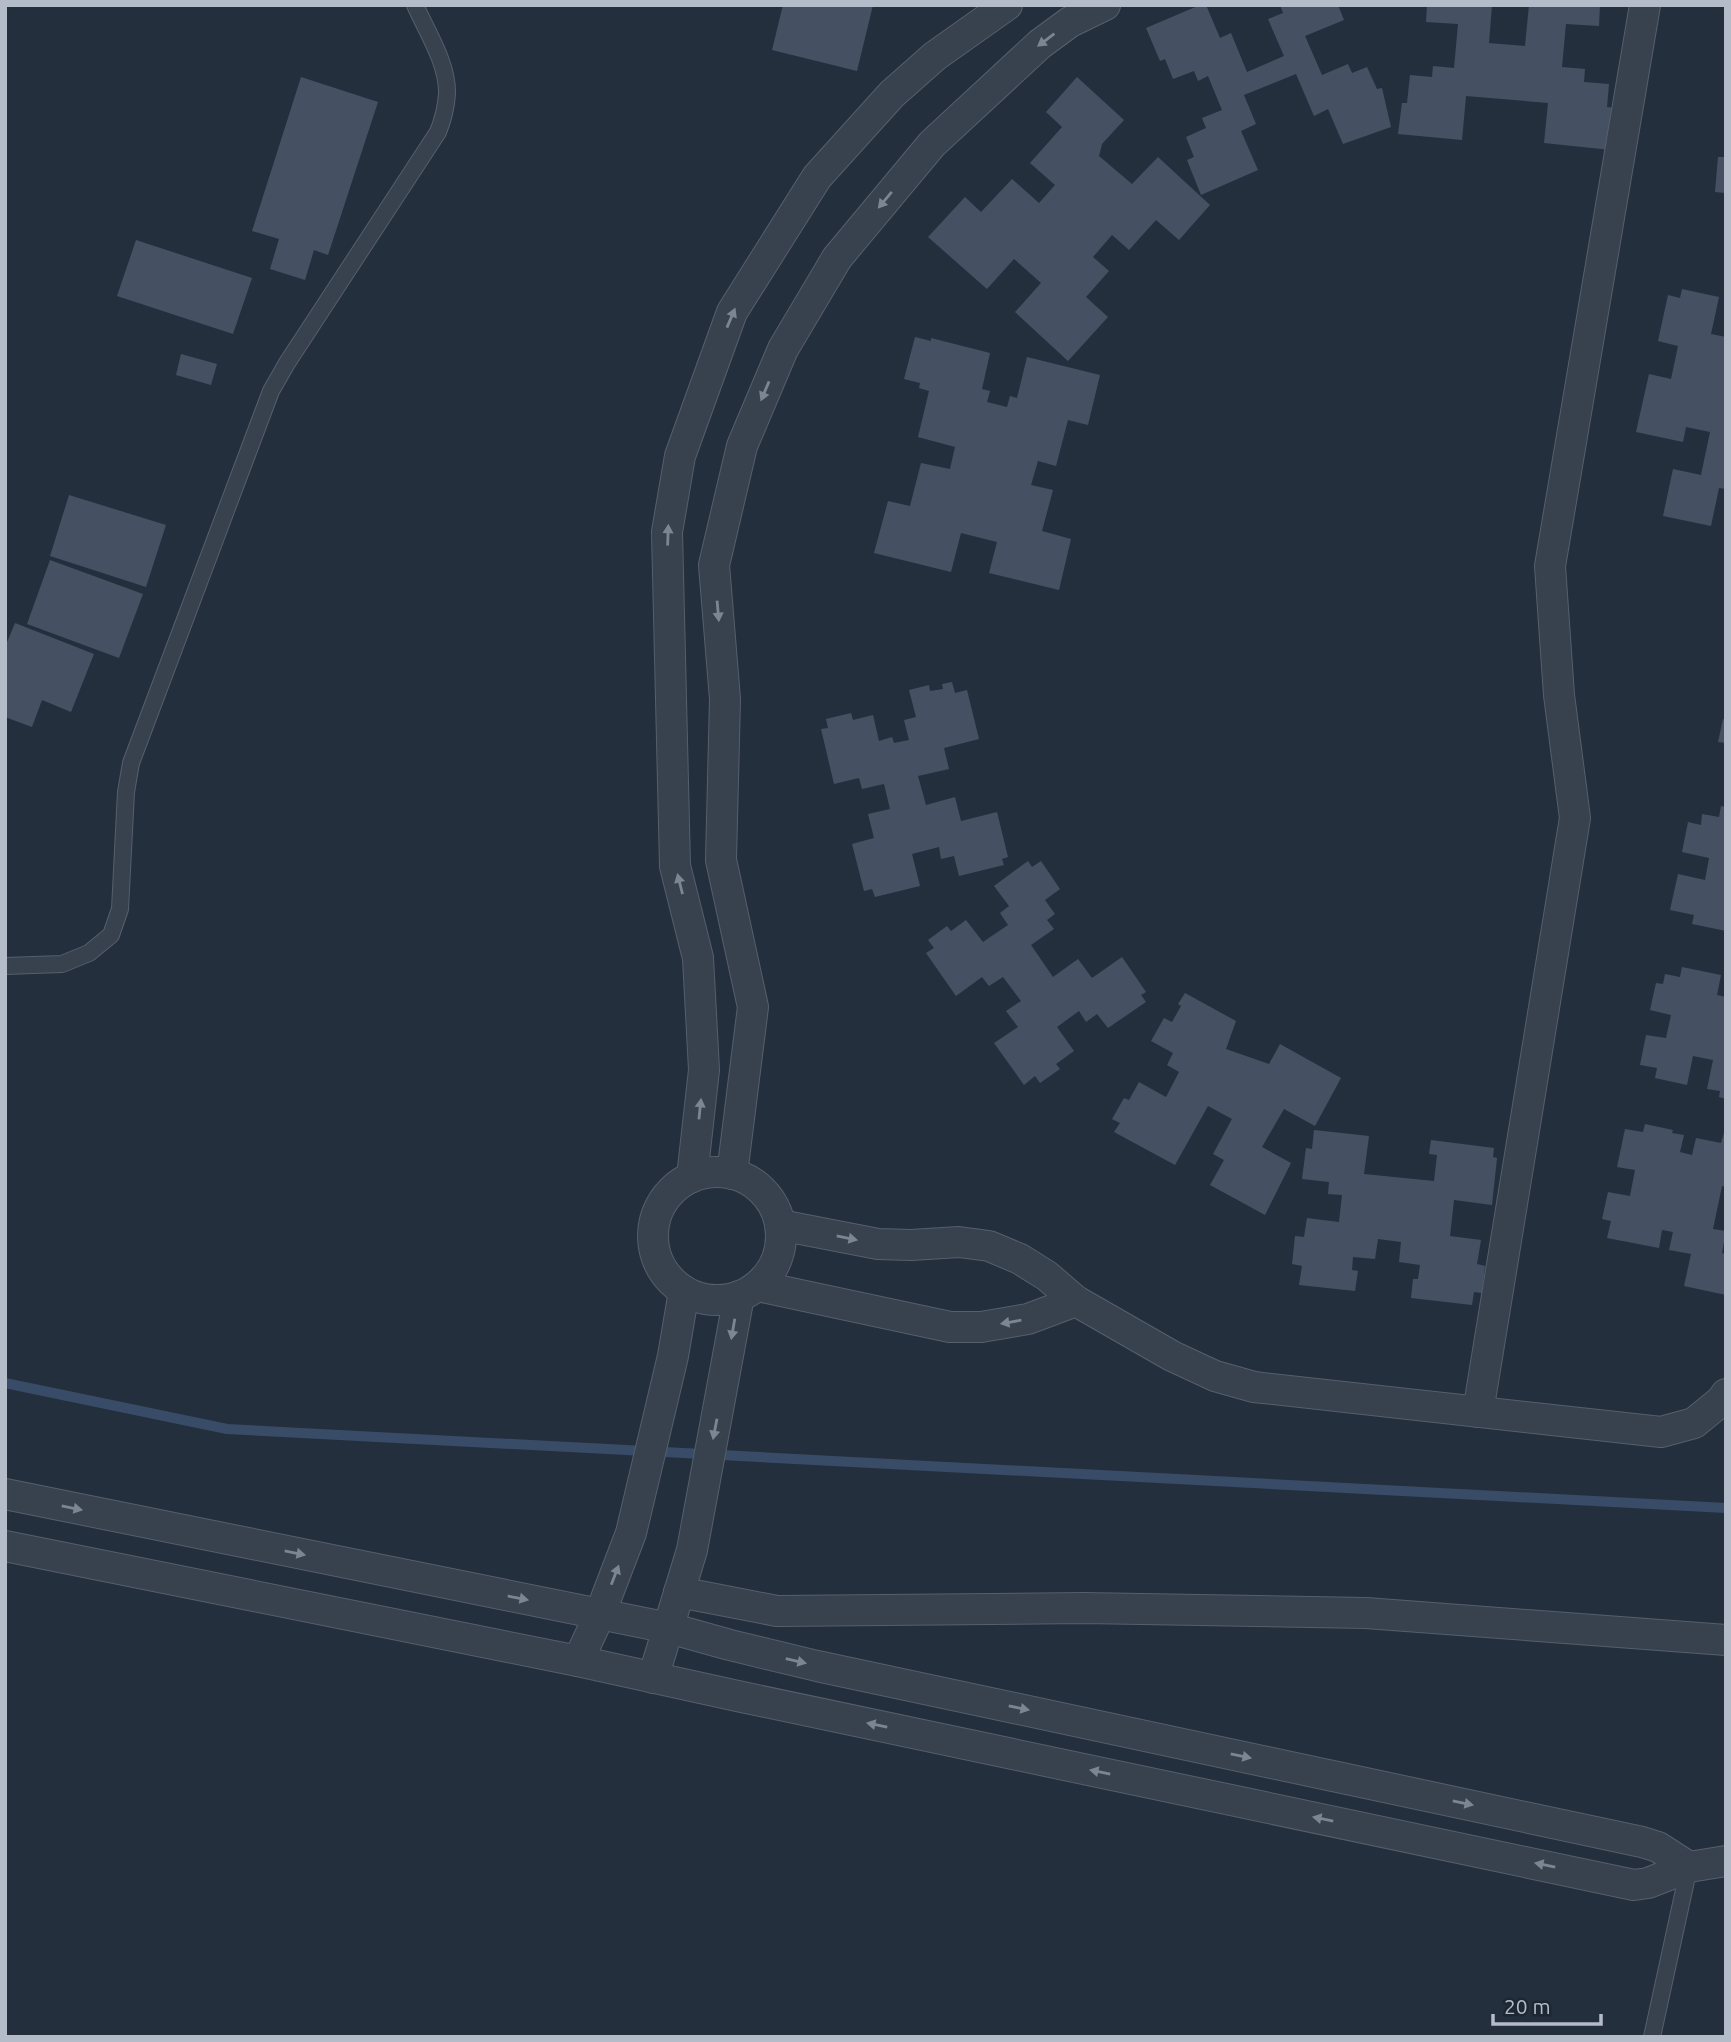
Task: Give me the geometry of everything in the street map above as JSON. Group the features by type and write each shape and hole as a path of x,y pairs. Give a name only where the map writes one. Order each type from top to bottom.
{"street":[{"path":"692,1177 704,1070 698,958 675,866 667,532 680,456 732,313 817,177 892,94 936,56 1007,5"},
{"path":"732,1174 753,1007 721,860 725,699 714,565 741,446 783,349 836,257 932,144 1040,44 1070,22 1104,5"},
{"path":"1478,1412 1575,818 1559,695 1550,566 1645,5"},
{"path":"653,1678 692,1550 727,1362 748,1291 773,1268 780,1247 780,1225 771,1202 754,1184 732,1174 712,1172 692,1177 675,1188 662,1203 654,1222 653,1242 657,1261 668,1278 684,1291 711,1300 748,1291 950,1327 981,1327 1028,1319 1076,1301"},
{"path":"780,1225 878,1244 959,1242 989,1246 1020,1259 1047,1276 1076,1301 1172,1356 1215,1376 1254,1387 1661,1432 1695,1423 1726,1394"},
{"path":"578,1661 600,1614 631,1533 673,1356 684,1291"},
{"path":"5,1494 669,1628 817,1666 1642,1842 1658,1847 1689,1867"},
{"path":"5,1546 578,1661 1634,1885 1648,1883 1689,1867 1726,1861"},
{"path":"679,1592 777,1611 1084,1608 1366,1613 1726,1640"}],"lane":[{"path":"5,966 62,964 89,953 111,935 120,909 126,792 131,763 271,391 439,132 446,110 445,76 415,5"},
{"path":"1652,2037 1689,1867"}],"building":[{"path":"783,5 873,5 857,71 772,50"},
{"path":"1200,5 1206,5 1220,38 1231,33 1247,72 1284,56 1268,19 1283,13 1280,5 1338,5 1344,20 1305,36 1322,75 1348,64 1352,73 1367,67 1377,89 1382,88 1391,127 1343,144 1328,109 1314,116 1296,74 1244,95 1256,124 1241,131 1258,170 1201,195 1187,160 1194,157 1186,137 1206,128 1202,118 1222,110 1208,76 1198,81 1194,71 1173,79 1165,59 1160,61 1146,28"},
{"path":"1427,5 1492,5 1489,43 1525,46 1529,5 1600,5 1599,26 1566,24 1562,67 1585,69 1584,82 1609,84 1607,107 1615,108 1611,150 1544,143 1548,103 1466,96 1462,140 1398,134 1402,103 1407,103 1410,75 1432,77 1433,66 1454,68 1458,24 1426,22"},
{"path":"301,77 378,102 328,255 314,250 305,280 270,269 279,239 252,231"},
{"path":"1077,77 1124,120 1102,144 1099,156 1132,184 1158,157 1210,205 1179,240 1156,220 1129,250 1112,235 1093,257 1109,271 1086,297 1108,317 1068,361 1015,312 1041,283 1014,259 987,289 928,237 965,197 981,212 1012,179 1039,203 1055,185 1030,163 1062,127 1046,112"},
{"path":"1718,157 1726,157 1726,193 1715,192"},
{"path":"136,240 252,278 233,334 117,296"},
{"path":"1682,289 1719,297 1711,334 1726,337 1726,489 1719,488 1711,526 1663,516 1673,469 1701,475 1710,432 1686,427 1683,442 1636,432 1649,374 1671,379 1678,346 1658,341 1668,295 1680,298"},
{"path":"915,337 931,341 931,338 990,353 982,389 990,391 987,402 1007,407 1010,396 1017,398 1027,357 1100,375 1088,425 1068,420 1056,466 1038,461 1031,485 1053,490 1042,531 1071,539 1059,590 989,573 997,542 961,533 951,572 874,553 888,501 910,506 921,463 950,469 955,447 918,437 929,391 919,388 920,383 904,379"},
{"path":"181,354 217,364 211,385 176,375"},
{"path":"69,495 166,525 146,587 50,556"},
{"path":"50,560 143,594 119,658 27,624"},
{"path":"15,623 94,654 71,712 42,700 32,727 5,717 5,647"},
{"path":"952,682 955,693 967,690 979,739 944,748 949,769 918,776 926,805 955,797 961,821 997,812 1008,857 1002,859 1004,865 959,876 954,856 941,859 939,847 912,854 920,886 875,897 872,889 864,891 852,844 874,838 868,814 890,809 884,784 862,789 859,778 834,784 821,729 828,728 826,719 851,713 853,720 873,715 879,741 892,737 894,743 909,740 904,720 916,717 909,690 929,685 930,691 943,689 942,684"},
{"path":"1723,719 1726,720 1726,743 1718,742"},
{"path":"1721,806 1726,807 1726,931 1692,924 1694,915 1670,910 1678,874 1705,880 1709,858 1682,852 1688,822 1701,825 1702,814 1719,817"},
{"path":"1028,861 1032,867 1041,861 1060,889 1045,900 1055,914 1047,920 1054,929 1031,945 1053,977 1078,959 1092,978 1122,957 1146,992 1141,995 1146,1002 1108,1028 1097,1014 1086,1022 1079,1011 1057,1027 1074,1051 1056,1064 1060,1069 1040,1083 1035,1076 1024,1085 994,1043 1018,1027 1006,1011 1021,1001 1003,977 989,986 982,977 956,996 926,953 934,948 928,940 947,926 951,931 966,920 983,942 1008,925 1000,913 1009,906 994,886"},
{"path":"1682,967 1721,975 1717,995 1726,997 1726,1099 1719,1097 1720,1091 1707,1089 1713,1060 1693,1056 1687,1085 1655,1078 1657,1068 1640,1065 1646,1035 1666,1038 1671,1015 1650,1010 1656,983 1663,984 1665,974 1680,977"},
{"path":"1185,993 1236,1021 1226,1049 1269,1064 1280,1044 1341,1078 1315,1126 1284,1109 1262,1147 1291,1163 1265,1215 1210,1185 1224,1160 1213,1154 1232,1119 1208,1106 1175,1165 1114,1132 1120,1123 1112,1119 1124,1098 1129,1100 1139,1082 1166,1097 1179,1072 1167,1065 1173,1053 1151,1041 1164,1018 1172,1022"},
{"path":"1645,1124 1684,1135 1680,1152 1692,1155 1696,1138 1721,1143 1726,1126 1726,1187 1722,1186 1713,1229 1726,1231 1722,1253 1726,1254 1726,1295 1684,1286 1691,1254 1669,1250 1673,1232 1662,1230 1659,1248 1607,1238 1611,1221 1602,1219 1608,1192 1630,1196 1635,1170 1617,1167 1625,1129 1643,1132"},
{"path":"1314,1130 1369,1136 1364,1174 1434,1181 1437,1155 1429,1154 1431,1140 1494,1148 1493,1157 1497,1158 1492,1205 1454,1200 1450,1236 1481,1240 1477,1264 1485,1266 1482,1293 1474,1292 1472,1305 1411,1298 1413,1279 1418,1279 1420,1265 1399,1262 1401,1242 1378,1239 1375,1259 1353,1257 1352,1270 1358,1271 1355,1291 1299,1285 1302,1266 1292,1264 1295,1236 1304,1237 1307,1218 1339,1222 1342,1195 1328,1194 1329,1182 1302,1179 1306,1148 1312,1149"}],"waterway":[{"path":"5,1383 227,1429 1726,1508"}]}
